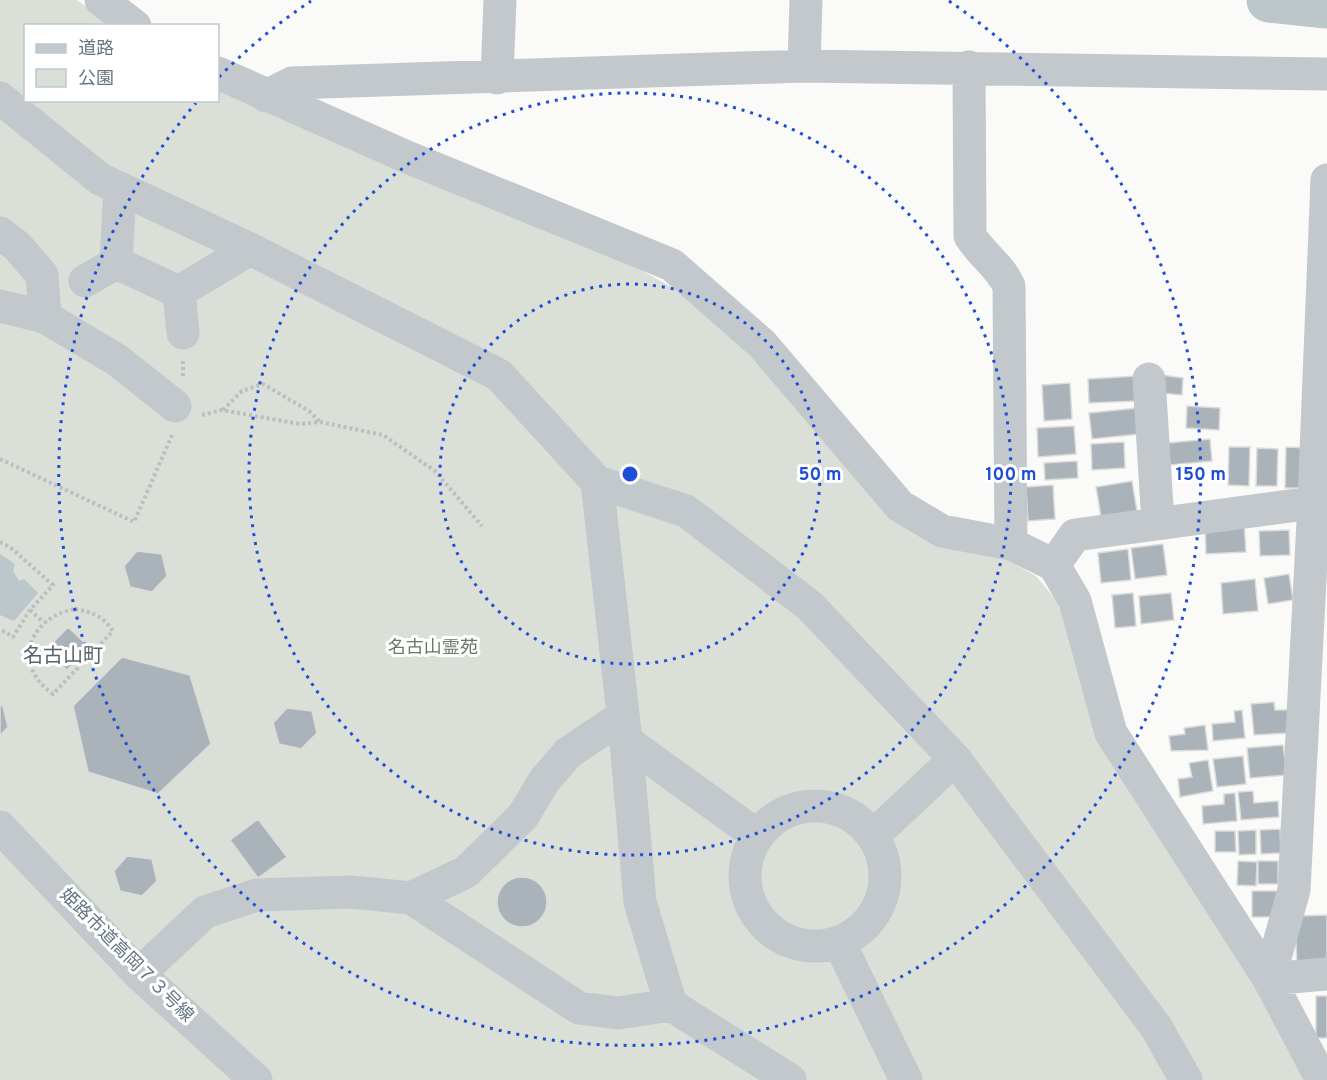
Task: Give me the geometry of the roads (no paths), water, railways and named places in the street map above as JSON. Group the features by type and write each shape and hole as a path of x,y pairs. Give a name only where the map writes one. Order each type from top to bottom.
{"street":[{"path":"101,0 132,24"},
{"path":"497,78 500,0"},
{"path":"804,66 806,0"},
{"path":"266,96 292,83 497,78 804,66 1327,74"},
{"path":"969,67 970,236 980,252 1002,270 1009,286 1011,544"},
{"path":"219,73 266,96 672,266 762,344 900,506 942,531 1011,544 1054,565 1075,601 1111,733 1269,979 1322,1080"},
{"path":"0,98 100,179 250,249 499,375 597,482 686,511 810,606 955,759 1156,1027 1186,1080"},
{"path":"1269,979 1294,890 1321,501 1327,180"},
{"path":"116,263 120,188"},
{"path":"0,233 16,246 42,275 45,317"},
{"path":"179,292 250,249"},
{"path":"85,280 116,263"},
{"path":"116,263 179,292"},
{"path":"179,292 183,333"},
{"path":"0,306 45,317 117,360 179,408"},
{"path":"1149,379 1158,524"},
{"path":"597,482 640,902 671,1005"},
{"path":"1054,565 1075,535 1321,501"},
{"path":"624,729 758,836"},
{"path":"411,898 466,872 523,816 544,781 568,753 624,729"},
{"path":"873,836 955,759"},
{"path":"815,806 837,809 857,820 873,836 882,855 885,876 882,897 872,916 857,932 838,942 817,946 795,943 775,933 759,918 748,899 744,877 748,855 758,836 773,819 793,809 815,806"},
{"name":"姫路市道高岡７３号線","path":"0,827 139,974 256,1080"},
{"path":"139,974 205,912 257,895 351,892 411,898 579,1008 618,1013 671,1005 790,1080"},
{"path":"838,942 906,1080"},
{"path":"1269,979 1327,974"}],"waterway":[{"path":"1269,0 1327,6"}],"district":[{"name":"名古山町","path":"63,657"}],"park label":[{"name":"名古山霊苑","path":"433,648"}]}
